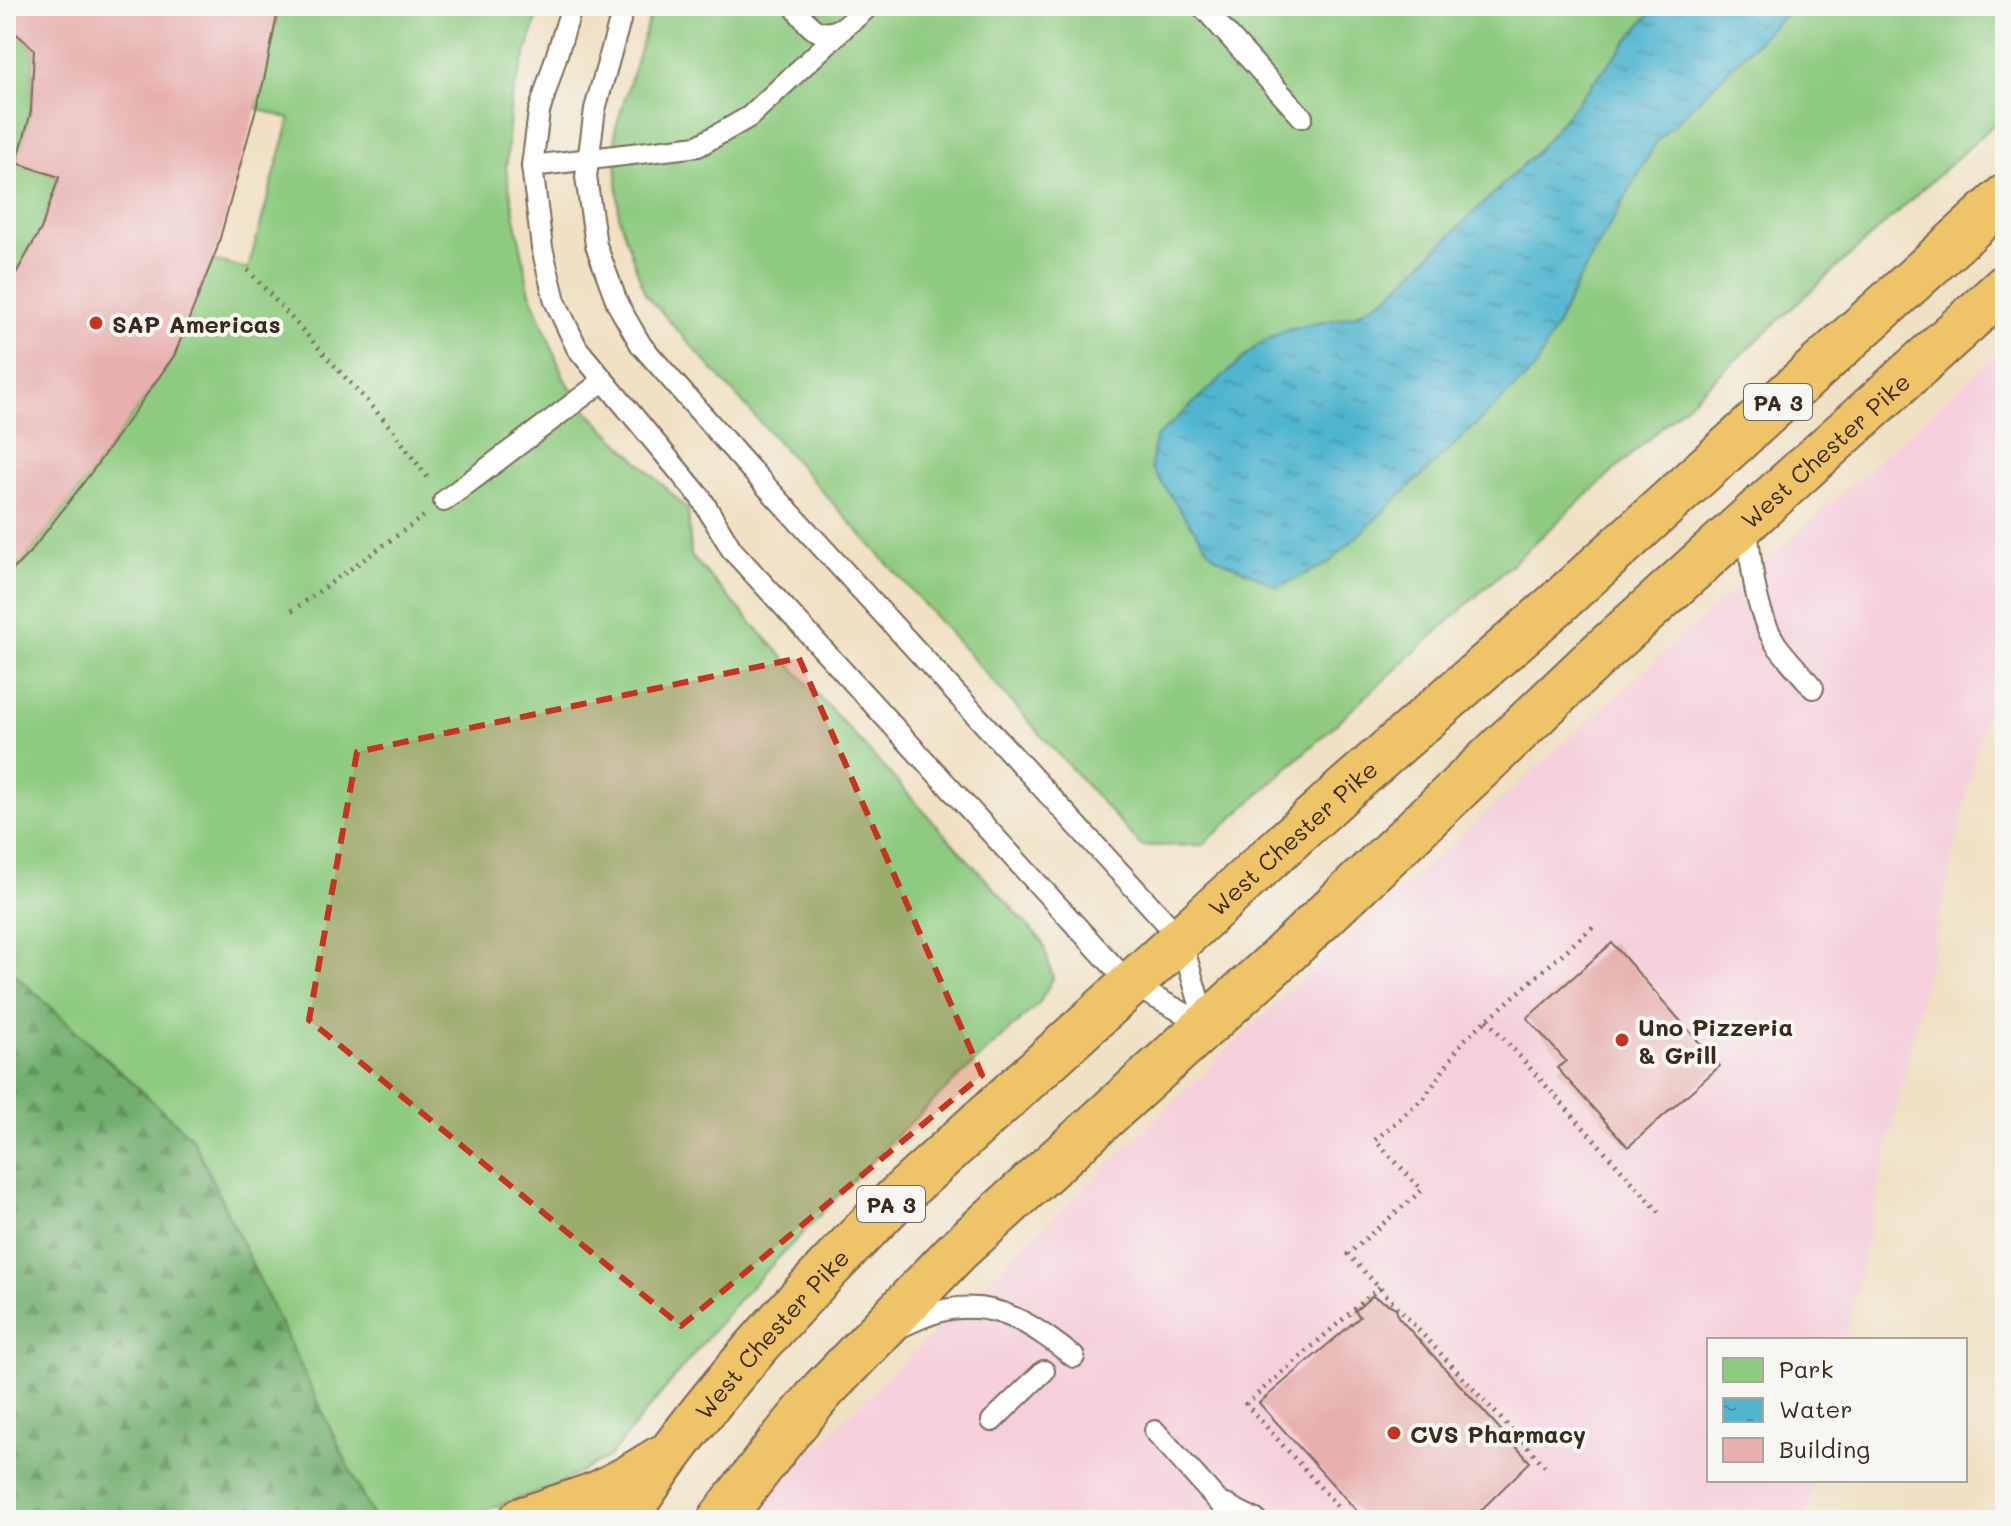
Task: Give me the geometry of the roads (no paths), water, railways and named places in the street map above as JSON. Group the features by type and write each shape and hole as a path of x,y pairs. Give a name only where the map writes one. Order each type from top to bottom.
{"highway":[{"name":"West Chester Pike","path":"624,1520 719,1392 764,1338 857,1238 957,1142 2005,197"},
{"name":"West Chester Pike","path":"720,1520 806,1411 869,1341 1001,1210 1279,959 1596,657 2005,287"},
{"path":"521,1520 597,1494 676,1448"}],"lane":[{"path":"572,6 539,112 532,166 542,248 555,301 577,348 701,498 732,550 1130,984 1206,1025"},
{"path":"624,6 595,109 586,177 596,245 618,305 641,345 743,461 1181,939 1206,1025"},
{"path":"794,6 813,29 825,33 844,28"},
{"path":"532,166 698,146 749,117 869,6"},
{"path":"1202,6 1302,117"},
{"path":"444,501 603,381"},
{"path":"1746,521 1756,594 1767,626 1777,645 1813,688"},
{"path":"869,1341 949,1309 983,1308 1023,1321 1074,1357"},
{"path":"992,1421 1044,1371"},
{"path":"1155,1431 1235,1520"},
{"path":"1219,1501 1256,1520"}],"water":[{"path":"1656,6 1797,6 1657,141 1579,280 1535,369 1329,563 1279,587 1214,556 1151,467 1155,438 1259,344 1285,330 1353,316 1389,295 1536,152"}],"place":[{"name":"SAP Americas","path":"96,323"},
{"name":"Uno Pizzeria & Grill","path":"1622,1040"},
{"name":"CVS Pharmacy","path":"1394,1433"}]}
